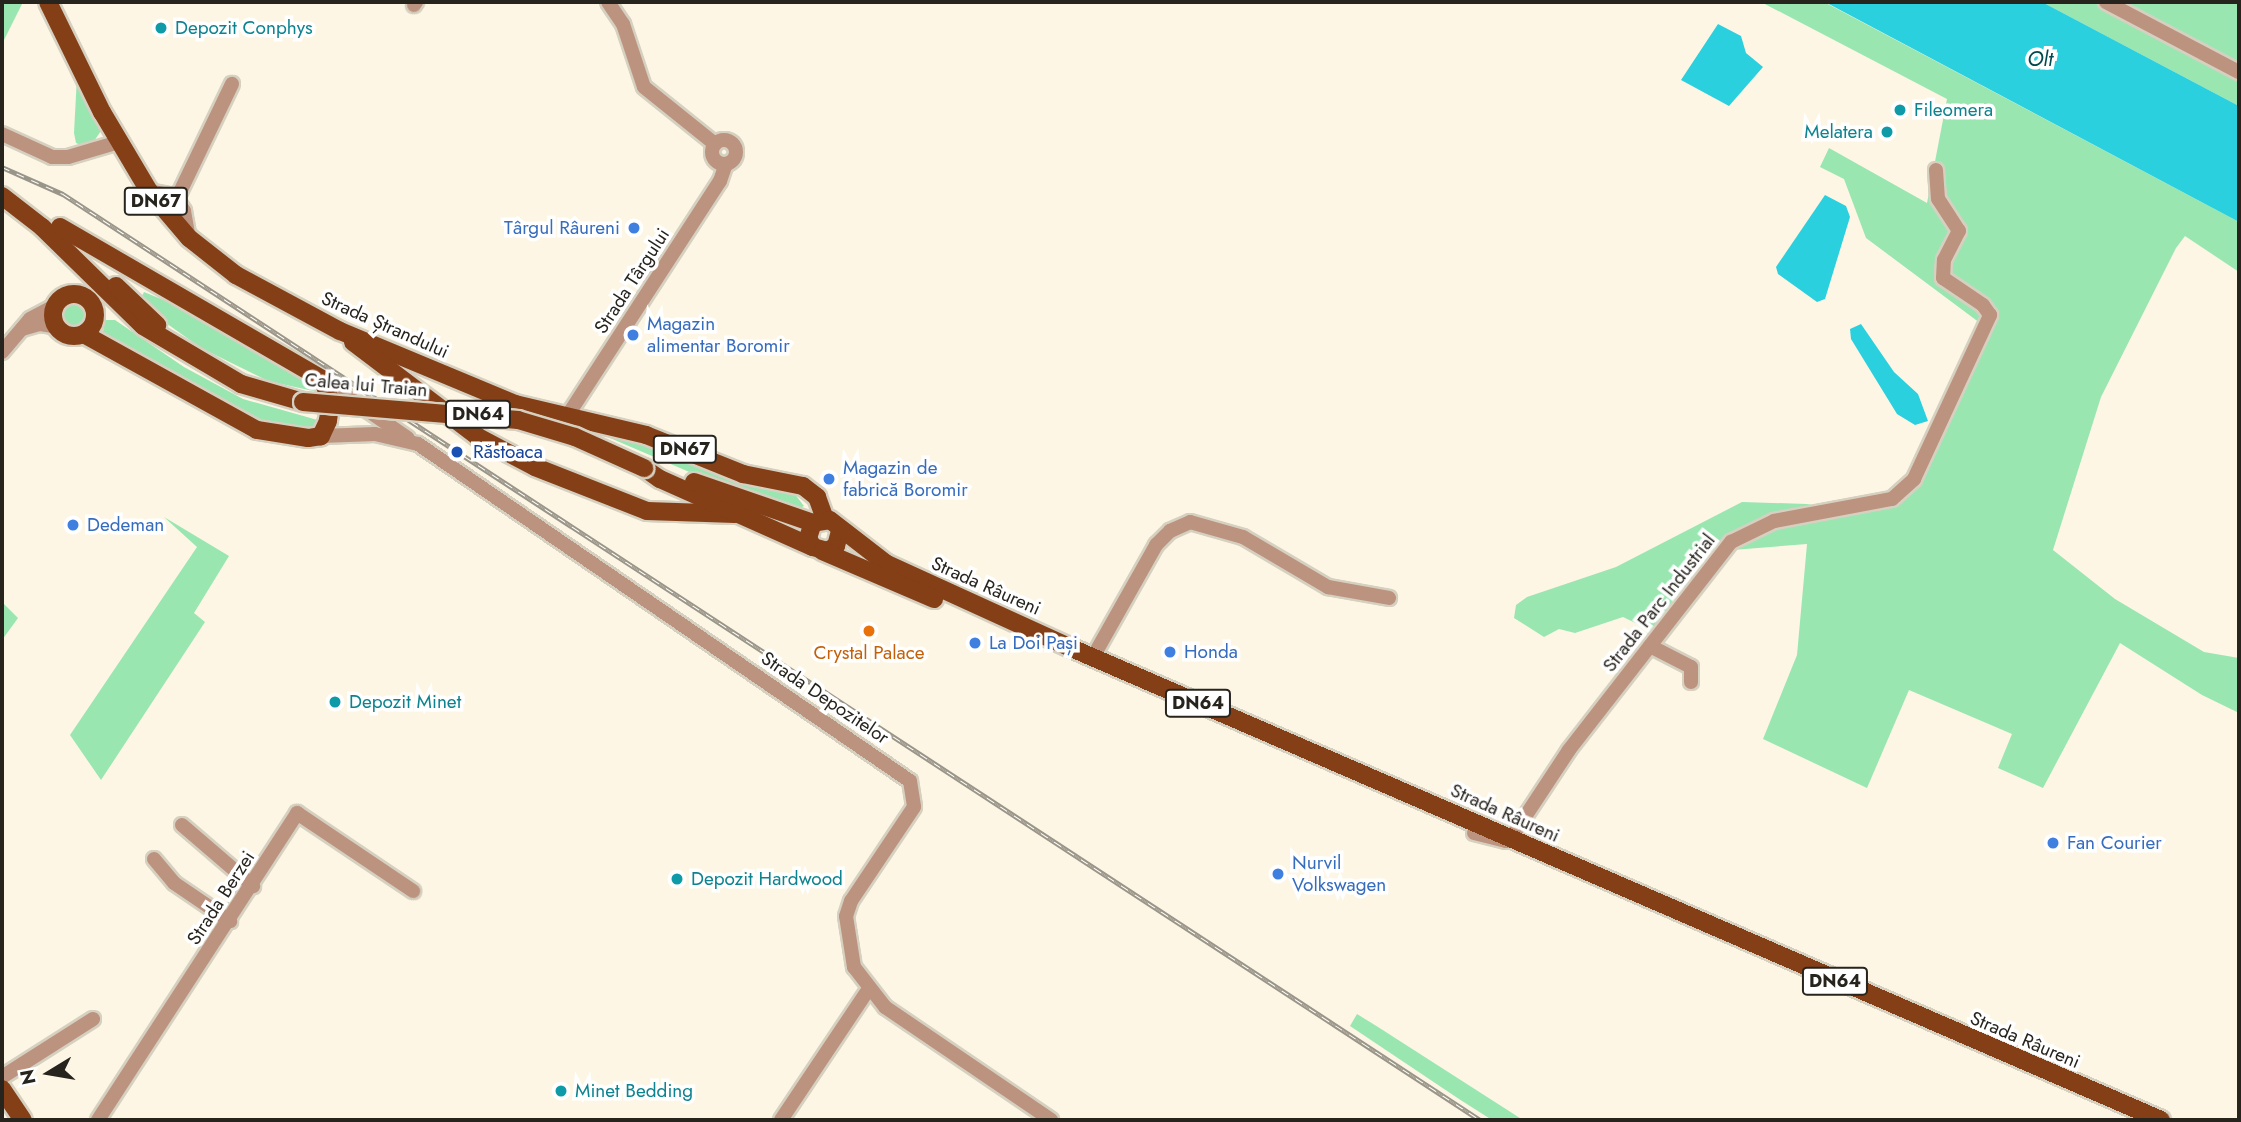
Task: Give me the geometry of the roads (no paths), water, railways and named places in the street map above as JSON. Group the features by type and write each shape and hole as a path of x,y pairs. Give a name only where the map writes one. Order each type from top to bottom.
{"main road":[{"name":"Strada Ștrandului","path":"48,2 119,142 149,191 189,238 236,275 340,331 526,408 646,435 743,474 803,486 817,497 819,521"},
{"name":"Calea lui Traian","path":"2,185 32,203 60,227 129,308"},
{"name":"Calea lui Traian","path":"2,196 172,344 241,384 303,402 518,420 575,437 735,514 817,549"},
{"path":"60,227 321,379 331,401 321,436 282,436 242,424 84,334 73,336 58,327 62,300 72,274 67,251"},
{"path":"84,334 95,318 129,308 136,285 147,279"},
{"path":"62,300 88,299 95,318"},
{"name":"DN67","path":"340,331 435,406 509,455 639,509 735,514"},
{"path":"435,406 438,387 458,379"},
{"name":"Calea lui Traian","path":"644,468 819,521"},
{"path":"819,521 808,538 817,549 836,546 840,531"},
{"name":"DN64","path":"819,521 840,531"},
{"name":"Strada Râureni","path":"840,531 895,568 1093,657 2161,1120"},
{"name":"Strada Râureni","path":"817,549 2132,1120"},
{"path":"2,1089 23,1120"}],"street":[{"name":"Strada Târgului","path":"566,418 723,176 726,164 712,156 715,144 644,87 623,24 608,2"},
{"path":"2106,2 2239,72"},
{"path":"174,196 232,83"},
{"path":"2,134 52,157 68,158 119,142"},
{"name":"Strada Parc Industrial","path":"1511,838 1569,750 1719,553 1741,534 1774,521 1892,499 1914,479 1990,316 1983,305 1943,278 1944,260 1959,231 1938,199 1937,170"},
{"path":"149,191 174,196 184,211 189,238"},
{"path":"2,352 37,313 62,300"},
{"path":"21,330 40,324 58,327"},
{"path":"321,379 418,444"},
{"name":"Strada Depozitelor","path":"321,436 375,434 418,444 910,780 914,807 851,901 846,916 850,955 868,990 898,1017 1051,1120"},
{"path":"1093,657 1156,545 1170,531 1190,522 1210,524 1251,541 1328,587 1389,598"},
{"path":"1650,646 1691,667 1691,682"},
{"name":"Strada Berzei","path":"98,1120 253,886 297,813 413,891"},
{"path":"183,825 253,886"},
{"path":"1474,833 1506,841 1511,838 1514,846 1544,863"},
{"path":"154,859 174,883 230,921"},
{"path":"780,1120 868,990"},
{"path":"2,1077 93,1019"}],"water":[{"name":"Olt","path":"1825,2 2042,2 2239,106 2239,222"},
{"path":"1718,24 1741,36 1746,53 1763,67 1729,106 1681,80"},
{"path":"1825,195 1846,206 1850,217 1825,299 1817,302 1778,274 1776,267"},
{"path":"1861,324 1894,372 1918,394 1928,421 1915,425 1897,414 1851,339 1850,329"}],"railway":[{"path":"2,167 63,194 1480,1120"}],"place":[{"name":"Depozit Conphys","path":"161,28"},
{"name":"Fileomera","path":"1900,110"},
{"name":"Melatera","path":"1887,132"},
{"name":"Târgul Râureni","path":"634,228"},
{"name":"Magazin alimentar Boromir","path":"633,335"},
{"name":"Răstoaca","path":"457,452"},
{"name":"Magazin de fabrică Boromir","path":"829,479"},
{"name":"Dedeman","path":"73,525"},
{"name":"Crystal Palace","path":"869,631"},
{"name":"La Doi Pași","path":"975,643"},
{"name":"Honda","path":"1170,652"},
{"name":"Depozit Minet","path":"335,702"},
{"name":"Fan Courier","path":"2053,843"},
{"name":"Nurvil Volkswagen","path":"1278,874"},
{"name":"Depozit Hardwood","path":"677,879"},
{"name":"Minet Bedding","path":"561,1091"}]}
